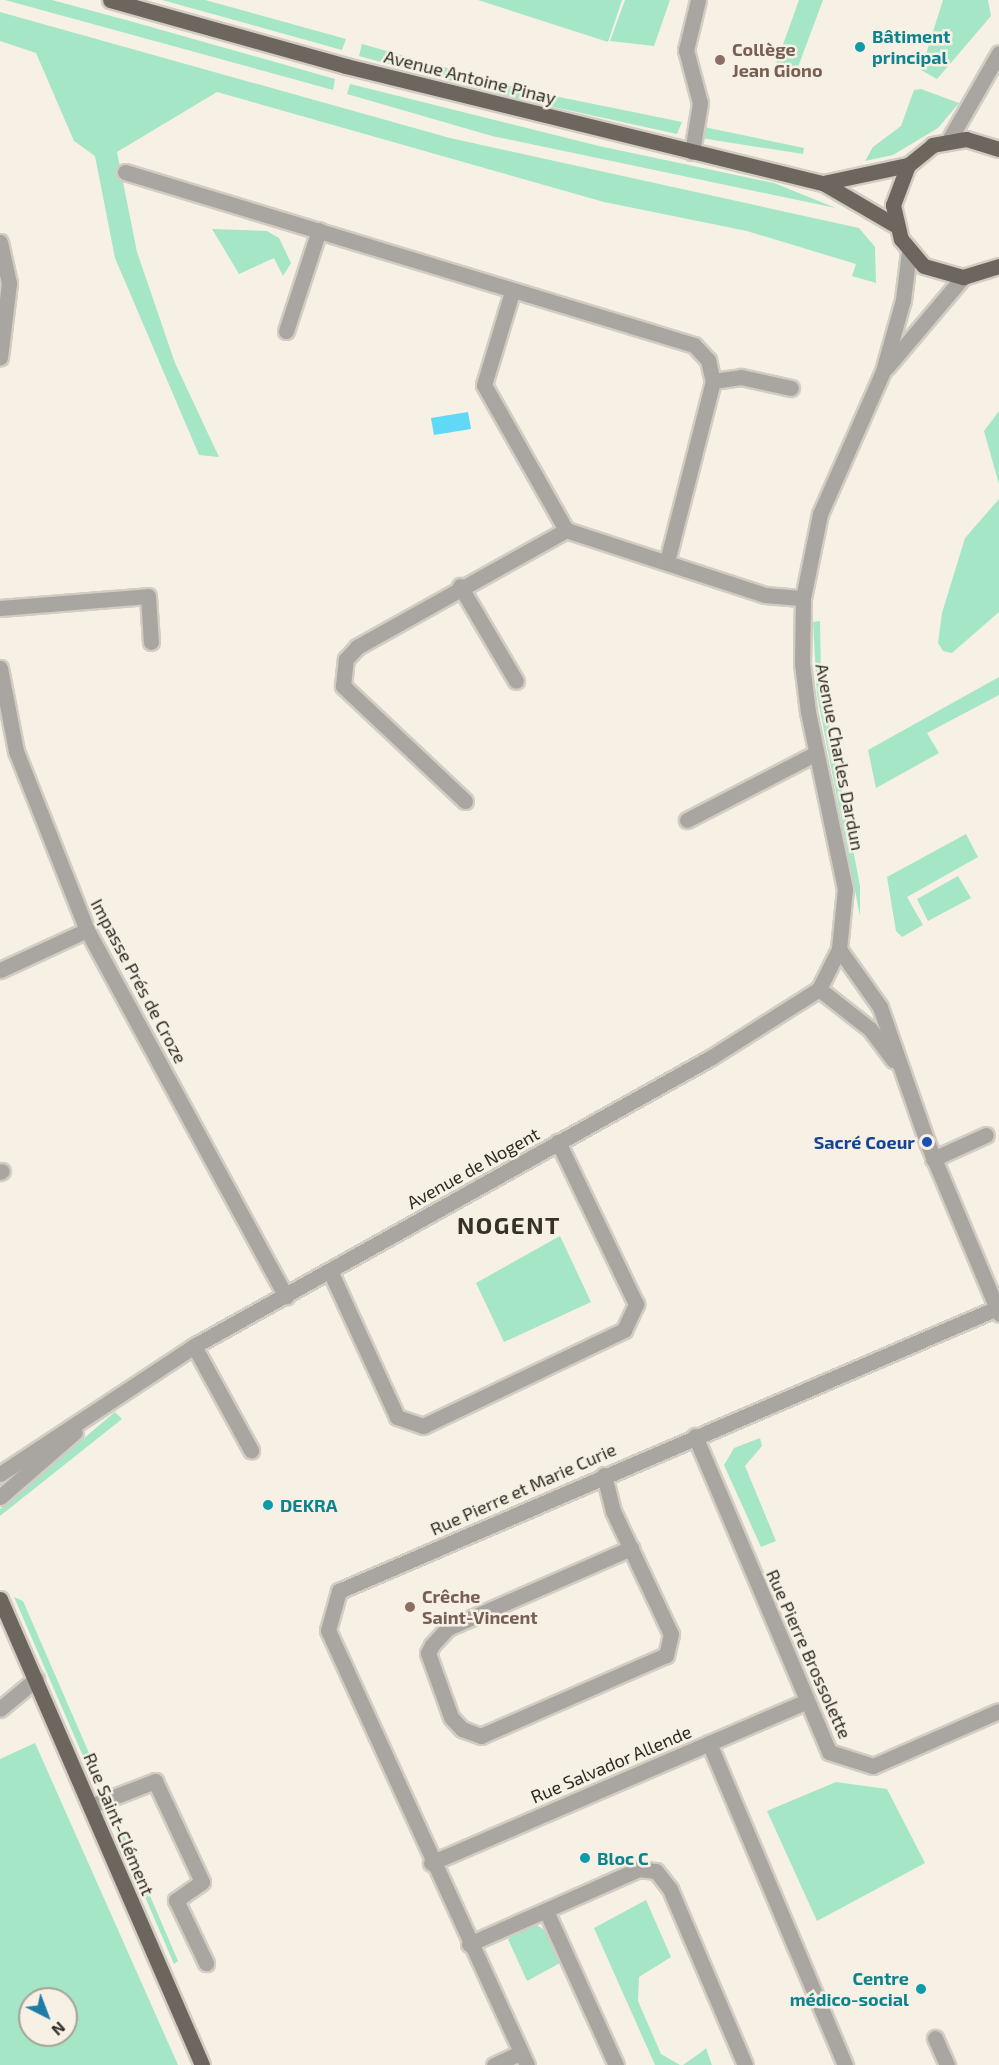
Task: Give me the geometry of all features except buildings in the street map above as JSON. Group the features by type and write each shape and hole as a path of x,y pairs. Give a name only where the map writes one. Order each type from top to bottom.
{"main road":[{"name":"Avenue Antoine Pinay","path":"110,0 346,66 823,183 895,225"},
{"name":"Avenue Antoine Pinay","path":"823,183 908,165 949,140"},
{"path":"949,140 984,142 999,149"},
{"path":"908,165 897,184 895,225 909,252 924,266 963,277 998,268"},
{"name":"Rue Saint-Clément","path":"0,1599 202,2065"}],"street":[{"path":"692,152 700,103 686,50 698,0"},
{"path":"949,140 999,53"},
{"path":"125,172 319,230 512,292 671,334 694,345 708,360 713,381 667,562"},
{"path":"286,331 319,230"},
{"path":"0,242 9,283 0,357"},
{"name":"Avenue Charles Dardun","path":"840,949 845,889 816,753 801,663 803,598 820,514 883,371 903,300 909,252"},
{"name":"Avenue Charles Dardun","path":"883,371 963,277"},
{"path":"512,292 484,385 566,530 765,595 803,598"},
{"path":"713,381 741,377 791,388"},
{"path":"465,801 342,686 346,659 357,647 459,586 566,530"},
{"path":"459,586 516,681"},
{"path":"0,608 148,596 151,642"},
{"name":"Impasse Prés de Croze","path":"0,668 16,751 87,930 286,1296"},
{"path":"687,820 816,753"},
{"path":"0,970 87,930"},
{"path":"840,949 880,1007 902,1076 933,1159 998,1311"},
{"name":"Avenue de Nogent","path":"0,1473 194,1347 710,1058 819,989 840,949"},
{"path":"819,989 870,1029 902,1076"},
{"path":"933,1159 986,1135"},
{"path":"330,1271 398,1417 423,1426 624,1330 636,1304 558,1142"},
{"name":"Rue Pierre et Marie Curie","path":"524,2059 431,1863 328,1630 330,1607 339,1591 695,1436 998,1311"},
{"path":"194,1347 251,1450"},
{"name":"Avenue de Nogent","path":"0,1497 106,1403"},
{"name":"Rue Pierre Brossolette","path":"695,1436 829,1752 873,1767 999,1711"},
{"path":"604,1476 631,1548 671,1634 666,1655 481,1736 462,1729 451,1717 428,1653 432,1645 448,1628 631,1548"},
{"path":"0,1709 36,1679"},
{"name":"Rue Salvador Allende","path":"431,1863 807,1701"},
{"path":"710,1743 845,2065"},
{"path":"90,1806 155,1781 202,1882 176,1900 206,1963"},
{"path":"469,1944 547,1913 639,1869 656,1871 670,1889 745,2065"},
{"path":"547,1913 615,2065"},
{"path":"935,2038 947,2065"},
{"path":"494,2065 524,2059"}],"green space":[{"path":"5,0 52,0 137,23 335,79 333,90"},
{"path":"162,0 205,0 346,39 342,50"},
{"path":"478,0 622,0 608,42"},
{"path":"625,0 670,0 654,46 610,41"},
{"path":"799,0 823,0 795,75 775,67"},
{"path":"943,0 988,0 991,16 937,79 921,70"},
{"path":"0,12 450,138 859,228 875,247 876,283 852,276 856,264 747,231 604,202 217,92 117,152 137,252 175,363 219,457 199,455 115,258 95,156 74,141 36,53 0,41"},
{"path":"362,44 525,90 682,122 677,134 522,100 359,56"},
{"path":"350,84 599,146 774,183 836,208 492,136 347,94"},
{"path":"921,89 959,103 938,128 893,155 865,161 873,147 901,126 914,90"},
{"path":"704,127 804,148 803,154 701,138"},
{"path":"212,229 267,231 279,238 291,263 283,276 274,258 239,274"},
{"path":"999,411 999,484 984,431"},
{"path":"999,499 999,612 952,653 943,651 938,643 942,613 965,538"},
{"path":"820,621 821,680 860,886 860,916 817,695 813,622"},
{"path":"999,677 999,695 927,733 939,753 876,788 868,750"},
{"path":"966,834 978,857 907,897 923,925 902,937 896,931 887,877"},
{"path":"958,876 971,898 928,921 917,899"},
{"path":"560,1236 591,1302 504,1342 476,1283"},
{"path":"115,1412 122,1419 0,1516 0,1509"},
{"path":"760,1438 762,1446 745,1466 776,1541 761,1547 724,1465 734,1448"},
{"path":"14,1597 23,1601 102,1783 96,1786"},
{"path":"35,1743 178,2065 0,2065 0,1759"},
{"path":"836,1782 887,1789 925,1863 817,1921 767,1811"},
{"path":"114,1825 120,1826 178,1961 174,1964"},
{"path":"646,1900 671,1957 639,1977 638,2001 661,2054 680,2065 655,2065 594,1928"},
{"path":"533,1923 545,1930 560,1963 527,1981 508,1939"},
{"path":"706,2048 712,2065 683,2065 700,2053"}],"water":[{"path":"468,412 471,429 434,435 431,418"}],"place":[{"name":"Bâtiment principal","path":"860,47"},
{"name":"Collège Jean Giono","path":"720,60"},
{"name":"Sacré Coeur","path":"927,1142"},
{"name":"DEKRA","path":"268,1505"},
{"name":"Crêche Saint-Vincent","path":"410,1607"},
{"name":"Bloc C","path":"585,1858"},
{"name":"Centre médico-social","path":"921,1989"}],"district":[{"name":"NOGENT","path":"509,1225"}]}
